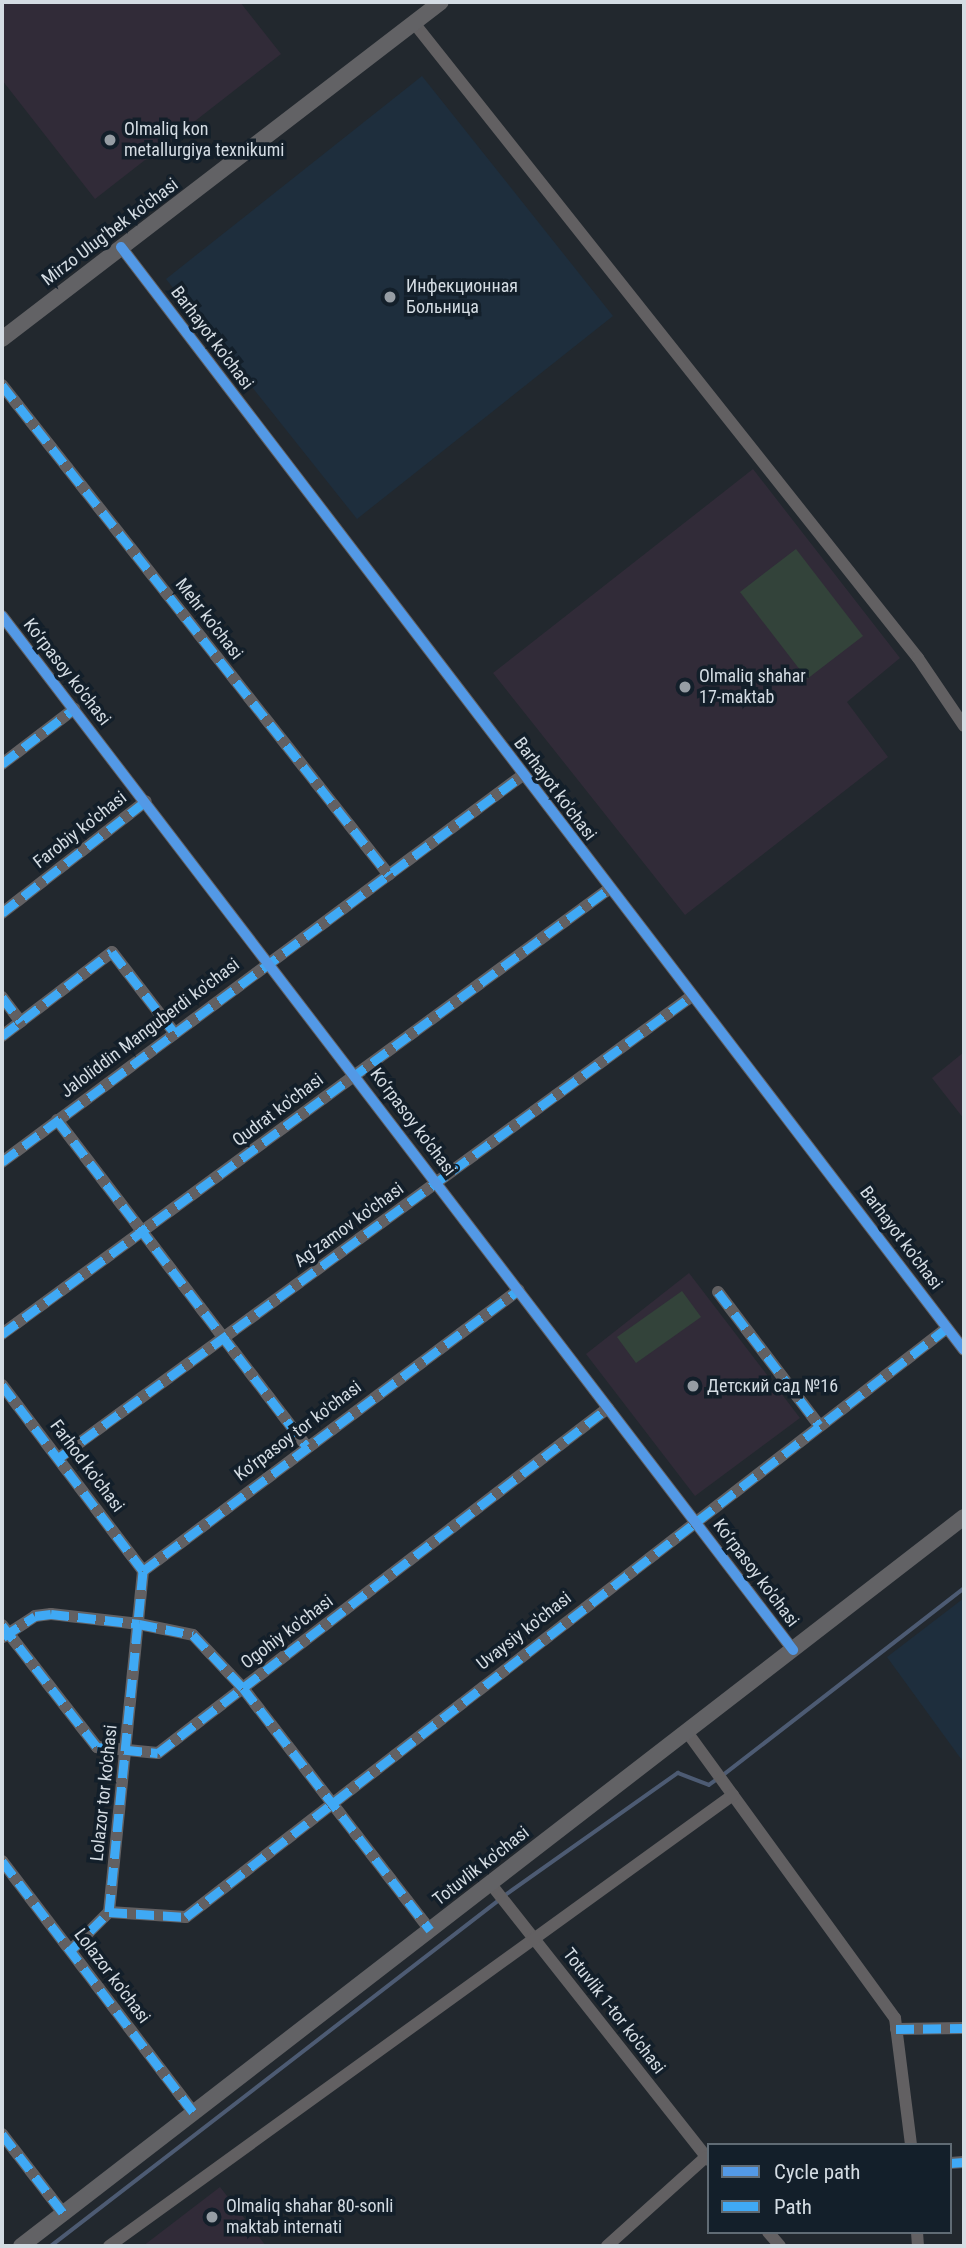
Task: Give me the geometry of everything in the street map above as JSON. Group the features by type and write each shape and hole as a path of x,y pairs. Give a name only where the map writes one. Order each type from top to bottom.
{"main road":[{"name":"Mirzo Ulug'bek ko'chasi","path":"2,339 441,2"},
{"name":"Totuvlik ko'chasi","path":"21,2246 430,1930 494,1887 687,1732 964,1517"}],"street":[{"path":"414,23 918,658 964,726"},
{"name":"Barhayot ko'chasi","path":"121,247 608,889 964,1350"},
{"name":"Mehr ko'chasi","path":"2,385 389,875"},
{"name":"Ko‘rpasoy ko'chasi","path":"2,616 793,1650"},
{"path":"2,765 74,709"},
{"name":"Jaloliddin Manguberdi ko'chasi","path":"2,1162 173,1031 523,775"},
{"name":"Farobiy ko'chasi","path":"2,912 146,801"},
{"name":"Qudrat ko'chasi","path":"2,1334 608,889"},
{"path":"2,1036 112,952 173,1031"},
{"name":"Ag‘zamov ko'chasi","path":"60,1457 692,996"},
{"path":"2,997 21,1022"},
{"path":"57,1120 145,1231 223,1340 306,1446"},
{"name":"Ko‘rpasoy tor ko'chasi","path":"143,1571 306,1446 518,1290"},
{"path":"718,1292 819,1425"},
{"name":"Uvaysiy ko'chasi","path":"109,1912 186,1917 694,1520 947,1328"},
{"name":"Farhod ko'chasi","path":"2,1384 60,1457 143,1571"},
{"name":"Ogohiy ko'chasi","path":"4,1632 97,1747 158,1753 608,1408"},
{"path":"139,1623 143,1571"},
{"path":"4,1632 43,1615 139,1623 193,1635 243,1688 430,1930"},
{"name":"Lolazor tor ko'chasi","path":"109,1912 139,1623"},
{"path":"687,1732 895,2018 911,2143"},
{"path":"109,2246 536,1940 731,1792"},
{"name":"Lolazor ko'chasi","path":"2,1861 194,2113"},
{"name":"Totuvlik 1-tor ko'chasi","path":"494,1887 707,2158"},
{"path":"71,1951 109,1912"},
{"path":"896,2029 964,2028"},
{"path":"2,2134 63,2213"},
{"path":"607,2246 707,2160"}],"shaded area":[{"name":"Olmaliq kon metallurgiya texnikumi","path":"2,2 240,2 281,54 95,199 2,80"},
{"name":"Инфекционная Больница","path":"422,76 613,316 357,519 166,279"},
{"name":"Olmaliq shahar 17-maktab","path":"753,469 900,658 847,702 888,757 685,915 493,673"},
{"path":"964,1052 964,1119 932,1078"},
{"name":"Детский сад №16","path":"689,1273 800,1418 695,1496 586,1354"},
{"path":"964,1598 964,1763 887,1657"},
{"name":"Olmaliq shahar 80-sonli maktab internati","path":"220,2187 266,2246 143,2246"}],"green space":[{"path":"796,549 863,636 807,679 740,592"},
{"path":"682,1291 701,1317 636,1363 617,1337"}],"waterway":[{"path":"722,1776 964,1588"},
{"path":"504,1896 678,1773 709,1785 716,1780"},
{"path":"51,2246 498,1901"}],"marked path":[{"path":"2,385 389,875"},
{"path":"2,764 74,709"},
{"path":"2,1162 523,775"},
{"path":"2,913 146,801"},
{"path":"2,1334 609,889"},
{"path":"2,1036 112,952 173,1031"},
{"path":"60,1457 692,996"},
{"path":"2,997 21,1022"},
{"path":"57,1120 306,1446"},
{"path":"71,1950 109,1912 143,1571 518,1290"},
{"path":"718,1292 819,1425"},
{"path":"109,1912 186,1917 947,1328"},
{"path":"2,1385 143,1571"},
{"path":"2,1625 97,1747 158,1753 608,1408"},
{"path":"3,1637 35,1616 51,1614 139,1624 193,1635 243,1688 430,1930"},
{"path":"2,1861 194,2113"},
{"path":"896,2029 964,2028"},
{"path":"2,2134 63,2213"},
{"path":"952,2163 964,2162"}],"cycle path":[{"path":"121,247 964,1350"},
{"path":"2,616 793,1650"}],"place":[{"name":"Olmaliq kon metallurgiya texnikumi","path":"110,140"},
{"name":"Инфекционная Больница","path":"390,297"},
{"name":"Olmaliq shahar 17-maktab","path":"685,687"},
{"name":"Детский сад №16","path":"693,1386"},
{"name":"Olmaliq shahar 80-sonli maktab internati","path":"212,2217"}]}
